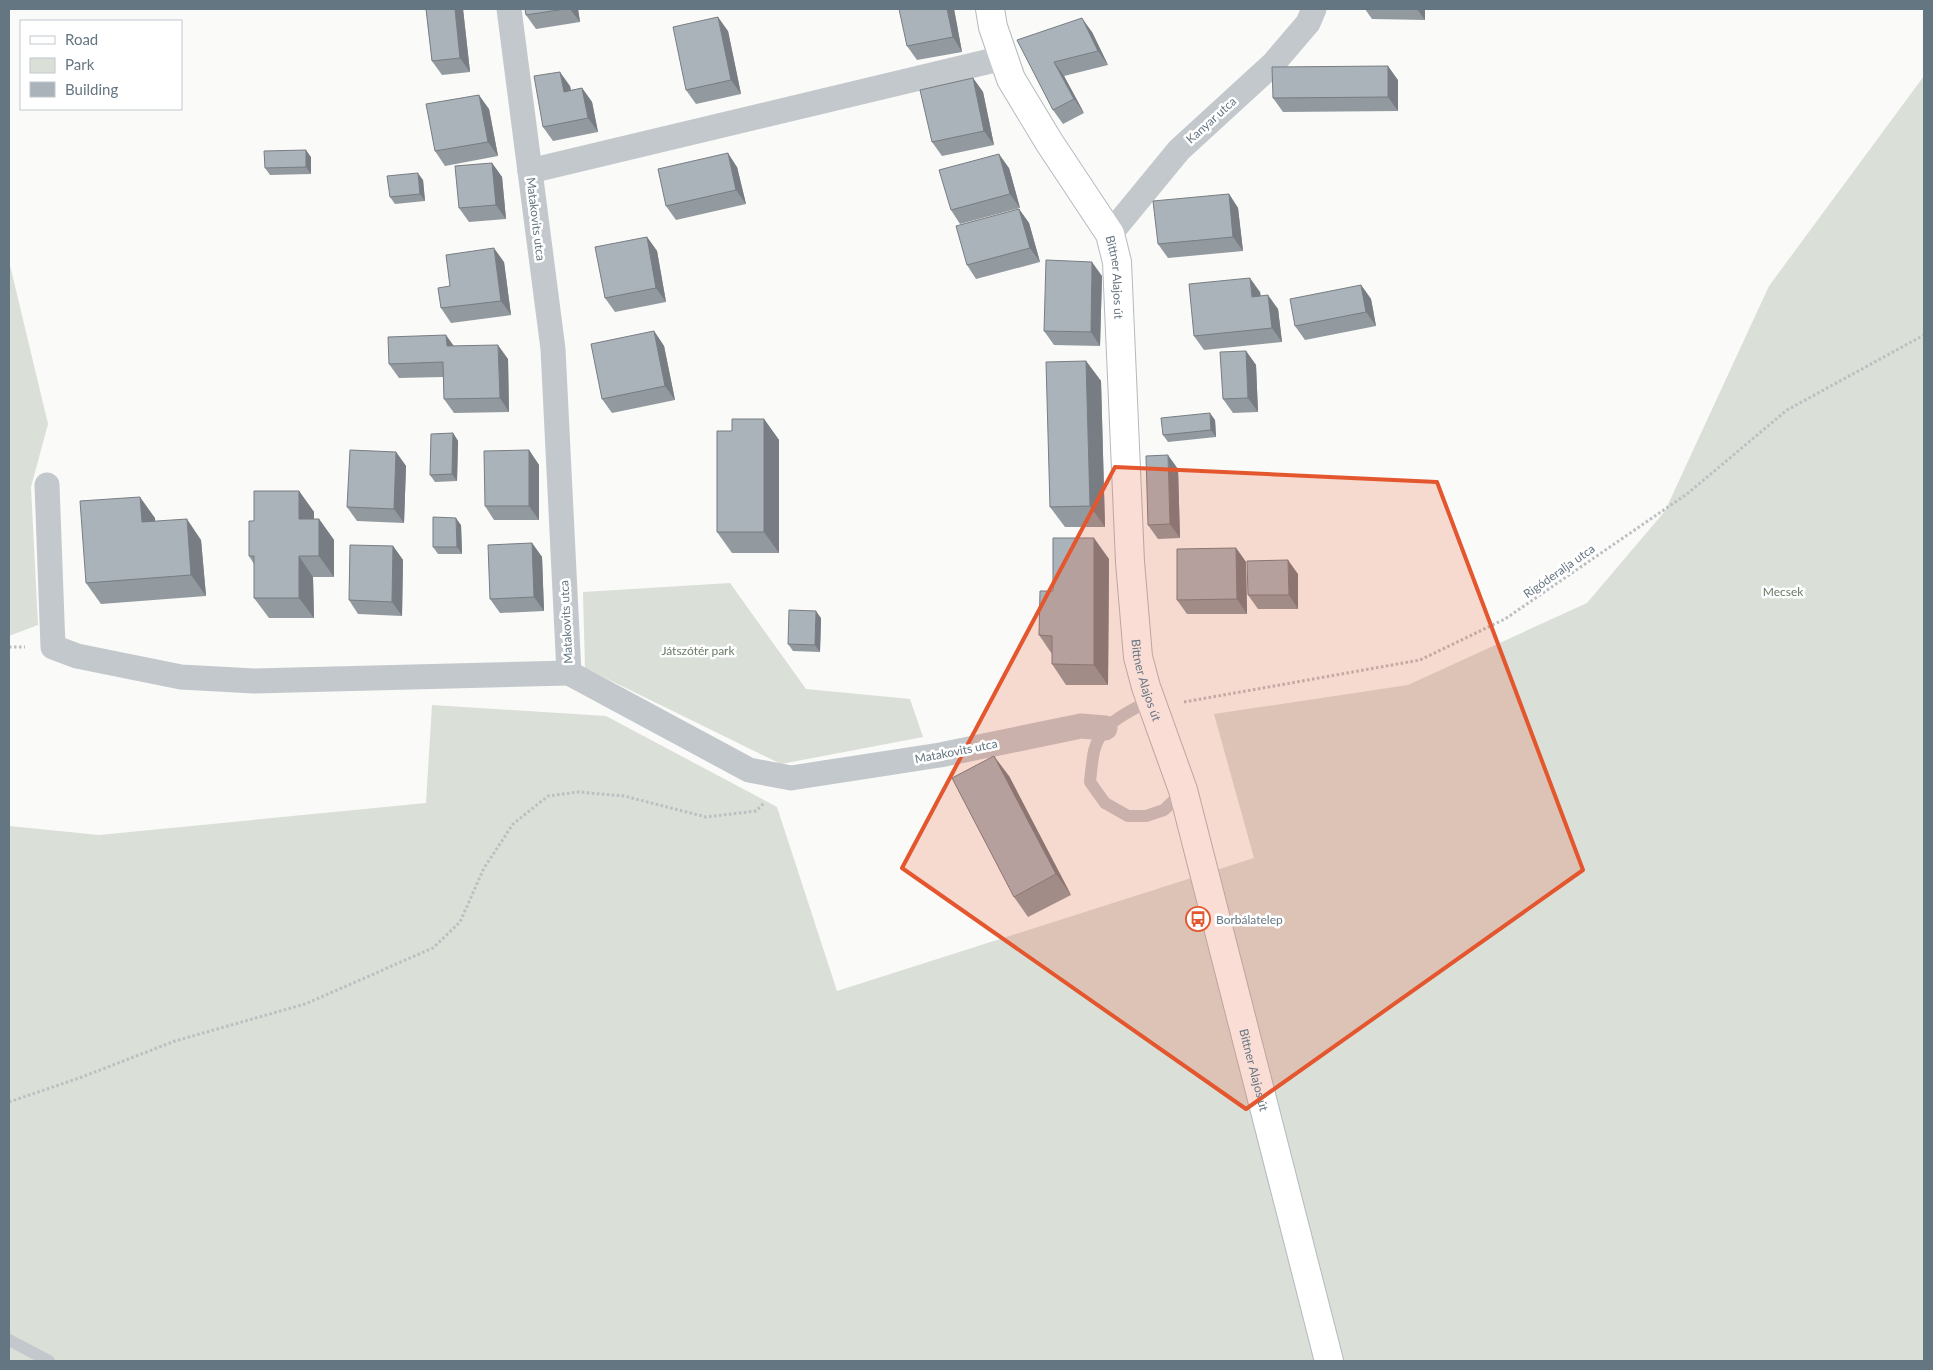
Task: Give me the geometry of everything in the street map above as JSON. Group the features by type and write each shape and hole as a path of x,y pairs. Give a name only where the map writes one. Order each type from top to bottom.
{"street":[{"name":"Matakovits utca","path":"509,9 553,349 569,673 749,770 791,778 940,755 1081,726 1105,728"},
{"name":"Bittner Alajos út","path":"990,9 1010,79 1110,234 1117,262 1130,562 1138,657 1183,790 1329,1361"},
{"name":"Kanyar utca","path":"1110,234 1179,150 1273,64 1308,23 1314,9"},
{"path":"530,171 1003,58"},
{"path":"47,485 53,647 77,656 181,677 254,681 569,673"}],"lane":[{"path":"1153,705 1128,712 1105,728 1094,749 1090,782 1105,803 1128,816 1146,816 1164,810 1183,790"},
{"path":"9,1340 49,1361"}],"path":[{"name":"Rigóderalja utca","path":"1153,705 1420,660 1505,619 1687,494 1787,410 1924,335"},
{"path":"9,1102 82,1077 175,1041 305,1004 433,948 460,922 484,868 513,824 548,796 578,792 624,796 706,818 756,811 791,778"}],"highlighted area":[{"path":"1115,467 1437,482 1583,870 1246,1109 902,868"}],"green space":[{"name":"Mecsek","path":"1924,76 1924,1361 9,1361 9,826 99,835 426,803 432,705 606,716 777,807 837,991 1254,858 1214,714 1408,685 1587,603 1665,511 1769,286"},
{"path":"9,261 48,424 31,487 38,625 9,636"},
{"name":"Játszótér park","path":"730,583 806,689 910,699 923,737 781,764 585,668 583,592"}],"building":[{"path":"426,9 455,9 460,58 432,61"},
{"path":"525,9 565,9 526,15"},
{"path":"899,9 947,9 953,37 907,46"},
{"path":"718,17 731,80 686,90 673,27"},
{"path":"1082,18 1098,51 1054,62 1074,99 1053,110 1017,40"},
{"path":"1388,66 1388,97 1273,98 1272,67"},
{"path":"560,72 564,92 582,88 588,118 543,127 534,76"},
{"path":"973,78 984,131 932,142 920,90"},
{"path":"479,95 488,142 435,151 426,104"},
{"path":"306,150 306,167 265,168 264,151"},
{"path":"728,153 736,190 666,206 658,169"},
{"path":"999,154 1010,194 951,210 939,170"},
{"path":"492,163 496,205 459,208 455,166"},
{"path":"418,173 420,194 390,197 387,176"},
{"path":"1229,194 1233,237 1158,244 1153,201"},
{"path":"1019,209 1030,248 967,265 956,226"},
{"path":"647,237 656,288 605,298 595,247"},
{"path":"494,248 501,301 441,308 438,288 450,286 446,255"},
{"path":"1046,260 1092,262 1091,332 1044,331"},
{"path":"1250,278 1252,297 1268,295 1272,328 1194,336 1189,284"},
{"path":"1361,285 1366,312 1295,326 1290,299"},
{"path":"654,331 665,386 602,399 591,344"},
{"path":"446,335 447,346 498,345 500,398 444,399 443,362 389,364 388,337"},
{"path":"1246,351 1248,398 1223,399 1220,352"},
{"path":"1086,361 1090,506 1050,507 1046,362"},
{"path":"1210,413 1211,430 1163,435 1161,418"},
{"path":"732,419 764,419 764,532 717,532 717,431 732,431"},
{"path":"453,433 452,474 430,475 431,434"},
{"path":"350,450 396,452 394,509 347,507"},
{"path":"529,450 529,506 485,506 484,451"},
{"path":"1168,455 1170,524 1148,525 1146,456"},
{"path":"254,491 299,491 299,519 319,519 319,556 299,556 299,598 254,598 254,556 249,556 249,521 254,521"},
{"path":"140,497 142,522 187,519 191,575 86,583 80,501"},
{"path":"433,517 456,518 457,547 433,547"},
{"path":"1053,538 1094,538 1094,665 1052,664 1052,636 1039,635 1040,591 1053,591"},
{"path":"532,543 534,597 490,599 488,545"},
{"path":"350,545 393,546 392,602 349,600"},
{"path":"1236,548 1237,599 1177,600 1177,549"},
{"path":"1288,560 1289,595 1248,595 1247,561"},
{"path":"789,610 816,611 815,645 788,644"},
{"path":"994,756 1056,874 1014,897 952,778"}],"place":[{"name":"Borbálatelep","path":"1198,919"}]}
